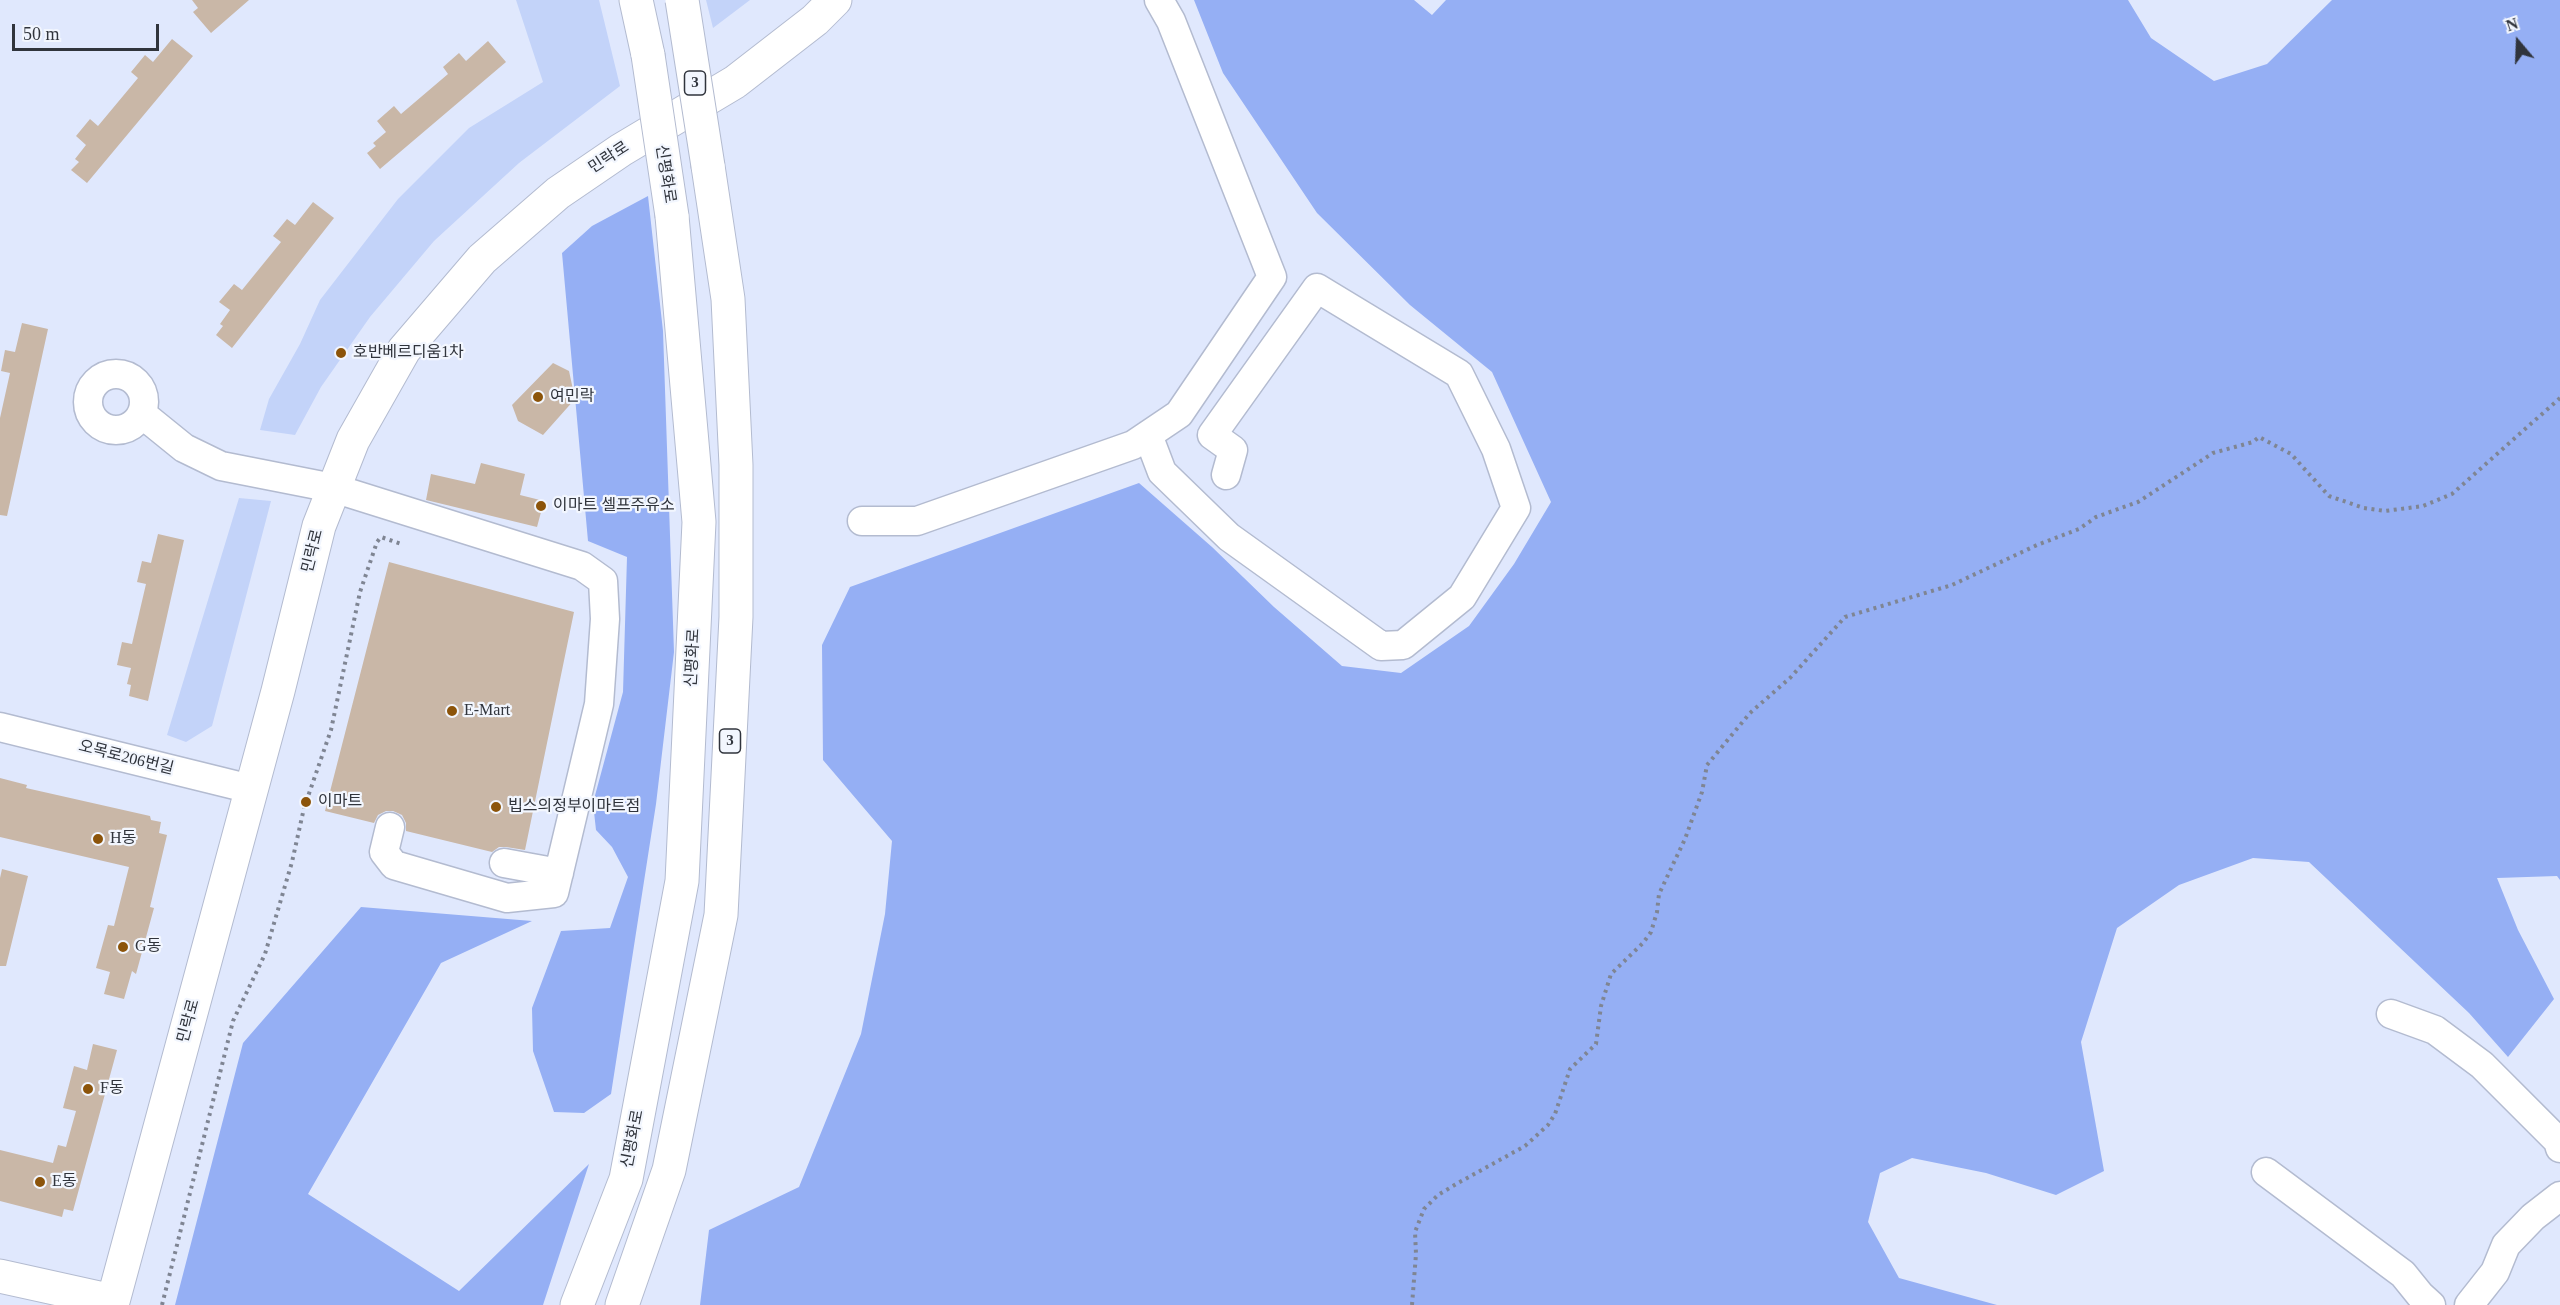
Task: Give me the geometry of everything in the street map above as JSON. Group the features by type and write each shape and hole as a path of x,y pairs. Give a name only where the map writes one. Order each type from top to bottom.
{"main road":[{"name":"신평화로","path":"576,1305 626,1179 682,880 699,522 672,216 643,29 630,0"},
{"name":"3","path":"621,1305 669,1170 721,915 736,617 736,465 728,299 682,0"},
{"name":"민락로","path":"113,1303 278,692 319,526 353,440 404,350 482,259 558,193 621,150 735,81 815,20 835,0"},
{"path":"0,1276 113,1303"}],"street":[{"path":"862,521 917,521 1133,445 1179,414 1272,277 1171,21 1159,0"},
{"path":"1148,435 1162,472 1229,537 1381,646 1403,645 1462,597 1516,508 1496,449 1459,374 1317,288 1212,435 1233,450 1226,476"},
{"path":"142,414 184,448 221,466 333,488 582,566 603,581 605,619 599,704 556,883"},
{"name":"오목로206번길","path":"0,727 251,789"},
{"path":"390,827 384,852 394,865 507,898 556,883"},
{"path":"504,863 556,883"},
{"path":"2391,1014 2435,1030 2482,1065 2558,1141 2560,1148"},
{"path":"2266,1172 2403,1274 2420,1295 2432,1305"},
{"path":"2469,1305 2495,1272 2506,1245 2533,1217 2560,1196"}],"path":[{"path":"1412,1305 1416,1254 1415,1232 1424,1209 1438,1195 1525,1146 1548,1125 1555,1114 1570,1069 1596,1044 1601,1006 1611,974 1651,932 1659,894 1685,839 1702,792 1707,765 1750,713 1790,678 1845,617 1952,585 2037,545 2079,529 2096,517 2138,502 2213,453 2253,442 2259,437 2291,454 2329,496 2335,499 2364,508 2385,511 2423,506 2452,494 2560,398"},
{"path":"162,1305 233,1021 265,954 292,862 304,808 331,730 360,592 376,542 381,537 401,544"}],"shaded area":[{"path":"516,0 599,0 620,86 519,163 434,241 370,317 321,387 295,435 260,430 269,399 300,344 320,300 398,199 469,128 543,82"},
{"path":"706,0 750,0 713,28"},
{"path":"1194,0 1414,0 1432,15 1446,0 2128,0 2151,38 2214,81 2267,64 2332,0 2560,0 2560,880 2557,876 2497,878 2518,930 2554,999 2508,1057 2469,1013 2309,862 2253,858 2179,885 2117,928 2081,1042 2104,1171 2056,1195 1986,1173 1912,1158 1880,1173 1868,1222 1899,1278 1997,1305 700,1305 709,1230 799,1187 861,1034 885,914 892,841 823,760 822,645 850,587 1139,483 1342,666 1401,673 1469,626 1514,564 1551,502 1492,372 1410,305 1317,213 1223,73"},
{"path":"648,196 663,331 674,652 656,804 611,1094 584,1113 554,1112 533,1051 532,1008 561,931 610,928 628,877 612,847 596,830 593,803 623,692 627,557 588,541 562,253 592,226"},
{"path":"239,498 271,501 212,726 186,742 167,735"},
{"path":"361,907 532,921 441,963 308,1194 459,1291 589,1164 543,1305 175,1305 243,1043"}],"building":[{"path":"192,0 249,0 211,33 193,12 198,8"},
{"path":"172,39 193,56 87,183 71,170 79,162 75,159 86,145 76,136 90,119 98,126 138,78 131,72 145,55 153,62"},
{"path":"488,41 506,62 380,169 367,153 376,146 373,143 386,132 377,121 394,106 401,114 448,74 443,67 459,53 466,61"},
{"path":"313,202 334,218 232,348 216,335 223,326 220,324 230,310 219,302 234,284 242,290 281,242 273,236 287,219 295,225"},
{"path":"22,323 48,329 7,516 0,515 0,418 10,373 1,371 5,350 15,352"},
{"path":"553,363 569,371 575,399 543,435 518,421 512,405"},
{"path":"481,463 525,474 520,495 544,501 537,527 426,500 431,474 475,484"},
{"path":"158,534 184,540 148,701 129,696 131,685 127,684 131,668 117,665 122,642 132,644 146,584 137,582 142,561 151,563"},
{"name":"E-Mart","path":"389,562 574,612 525,850 499,847 492,852 406,831 406,823 402,815 393,811 386,811 378,815 374,823 325,811"},
{"path":"0,778 27,785 26,788 150,816 151,820 161,822 159,833 167,835 150,907 154,908 136,974 132,971 124,999 104,994 110,972 96,968 108,925 114,926 129,867 0,837"},
{"path":"2,869 28,876 6,966 0,966 0,878"},
{"path":"93,1044 117,1050 73,1211 64,1209 62,1217 0,1201 0,1150 53,1163 58,1145 66,1147 76,1111 63,1108 74,1066 87,1070"}],"place":[{"name":"호반베르디움1차","path":"341,353"},
{"name":"여민락","path":"538,397"},
{"name":"이마트 셀프주유소","path":"541,506"},
{"name":"E-Mart","path":"452,711"},
{"name":"이마트","path":"306,802"},
{"name":"빕스의정부이마트점","path":"496,807"},
{"name":"H동","path":"98,839"},
{"name":"G동","path":"123,947"},
{"name":"F동","path":"88,1089"},
{"name":"E동","path":"40,1182"}]}
